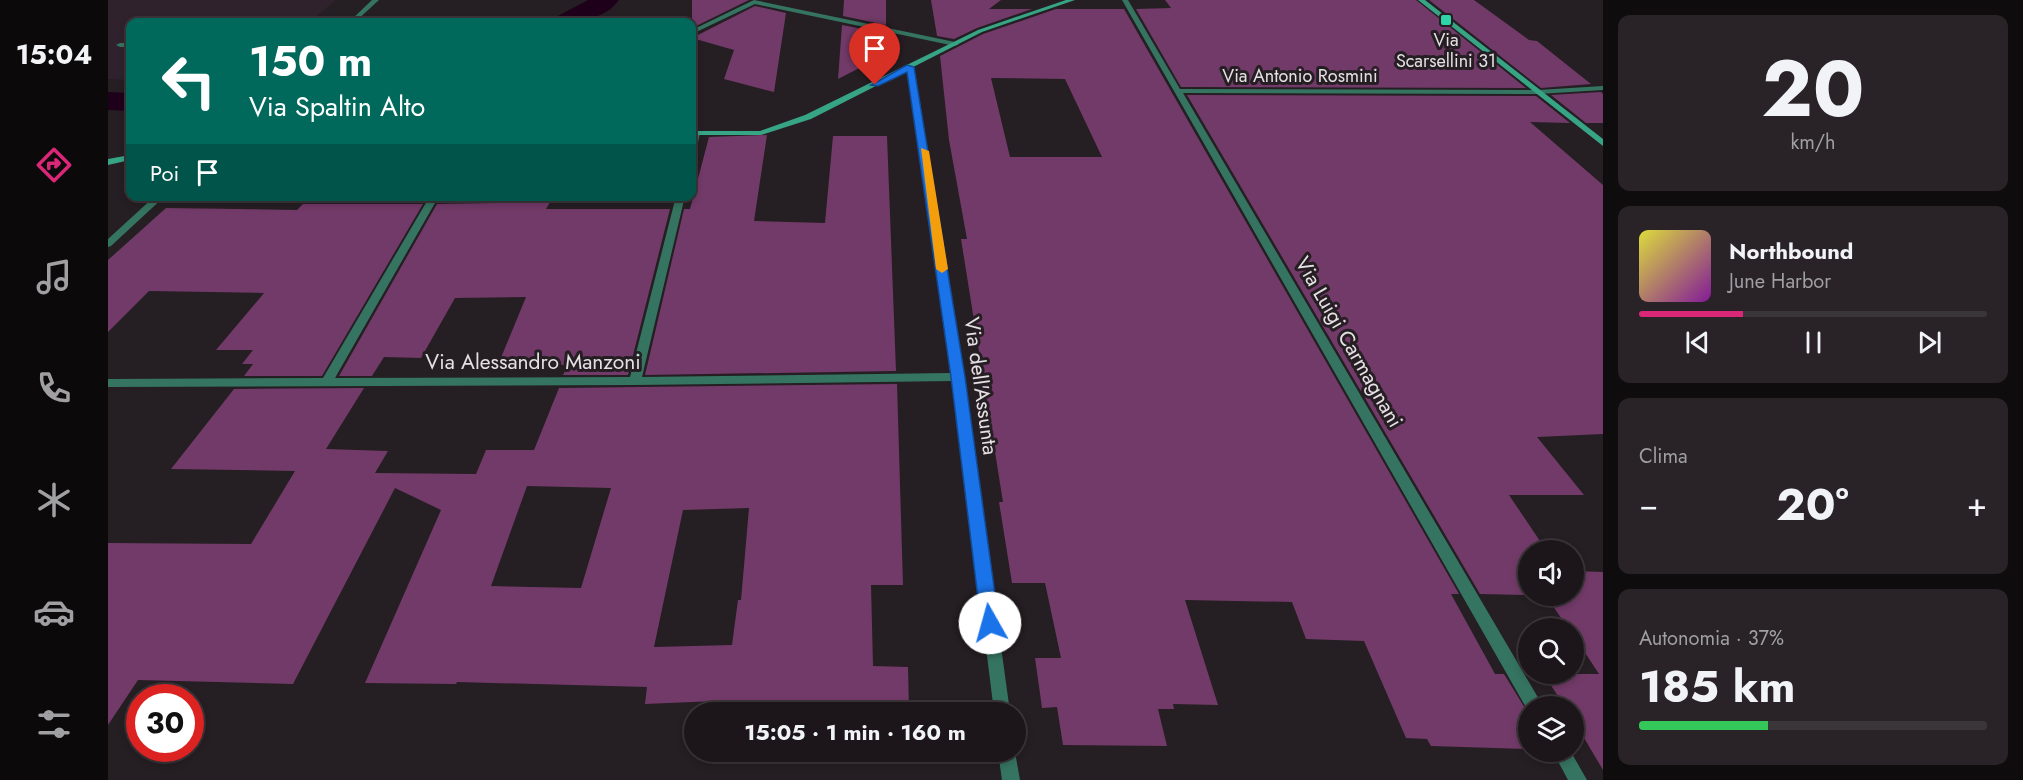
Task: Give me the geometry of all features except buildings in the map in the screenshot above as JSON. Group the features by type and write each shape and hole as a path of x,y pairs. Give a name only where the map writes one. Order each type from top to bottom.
{"street":[{"path":"356,18 376,0"},
{"path":"696,133 761,133 808,117 980,31 1072,0"},
{"name":"Via Luigi Carmagnani","path":"1125,0 1529,696"},
{"path":"1421,0 1603,143"},
{"path":"696,30 754,2 954,44"},
{"path":"120,45 126,45"},
{"name":"Via dell'Assunta","path":"910,67 958,377 1001,702"},
{"name":"Via Antonio Rosmini","path":"1177,91 1538,92 1603,88"},
{"path":"108,162 126,159"},
{"path":"108,244 155,201"},
{"path":"326,383 432,201"},
{"path":"635,381 680,201"},
{"name":"Via Alessandro Manzoni","path":"108,383 958,377"},
{"path":"1008,762 1011,780"},
{"path":"1568,762 1578,780"}],"shaded area":[{"path":"108,0 336,0 314,18 126,18 126,80 108,79"}],"waterway":[{"path":"573,18 607,0"},
{"path":"108,101 126,102"}],"slow traffic":[{"path":"924,151 942,269"}],"place":[{"name":"Via Scarsellini 31","path":"1446,20"}],"route":[{"path":"875,85 910,67 958,377 990,623"}]}
